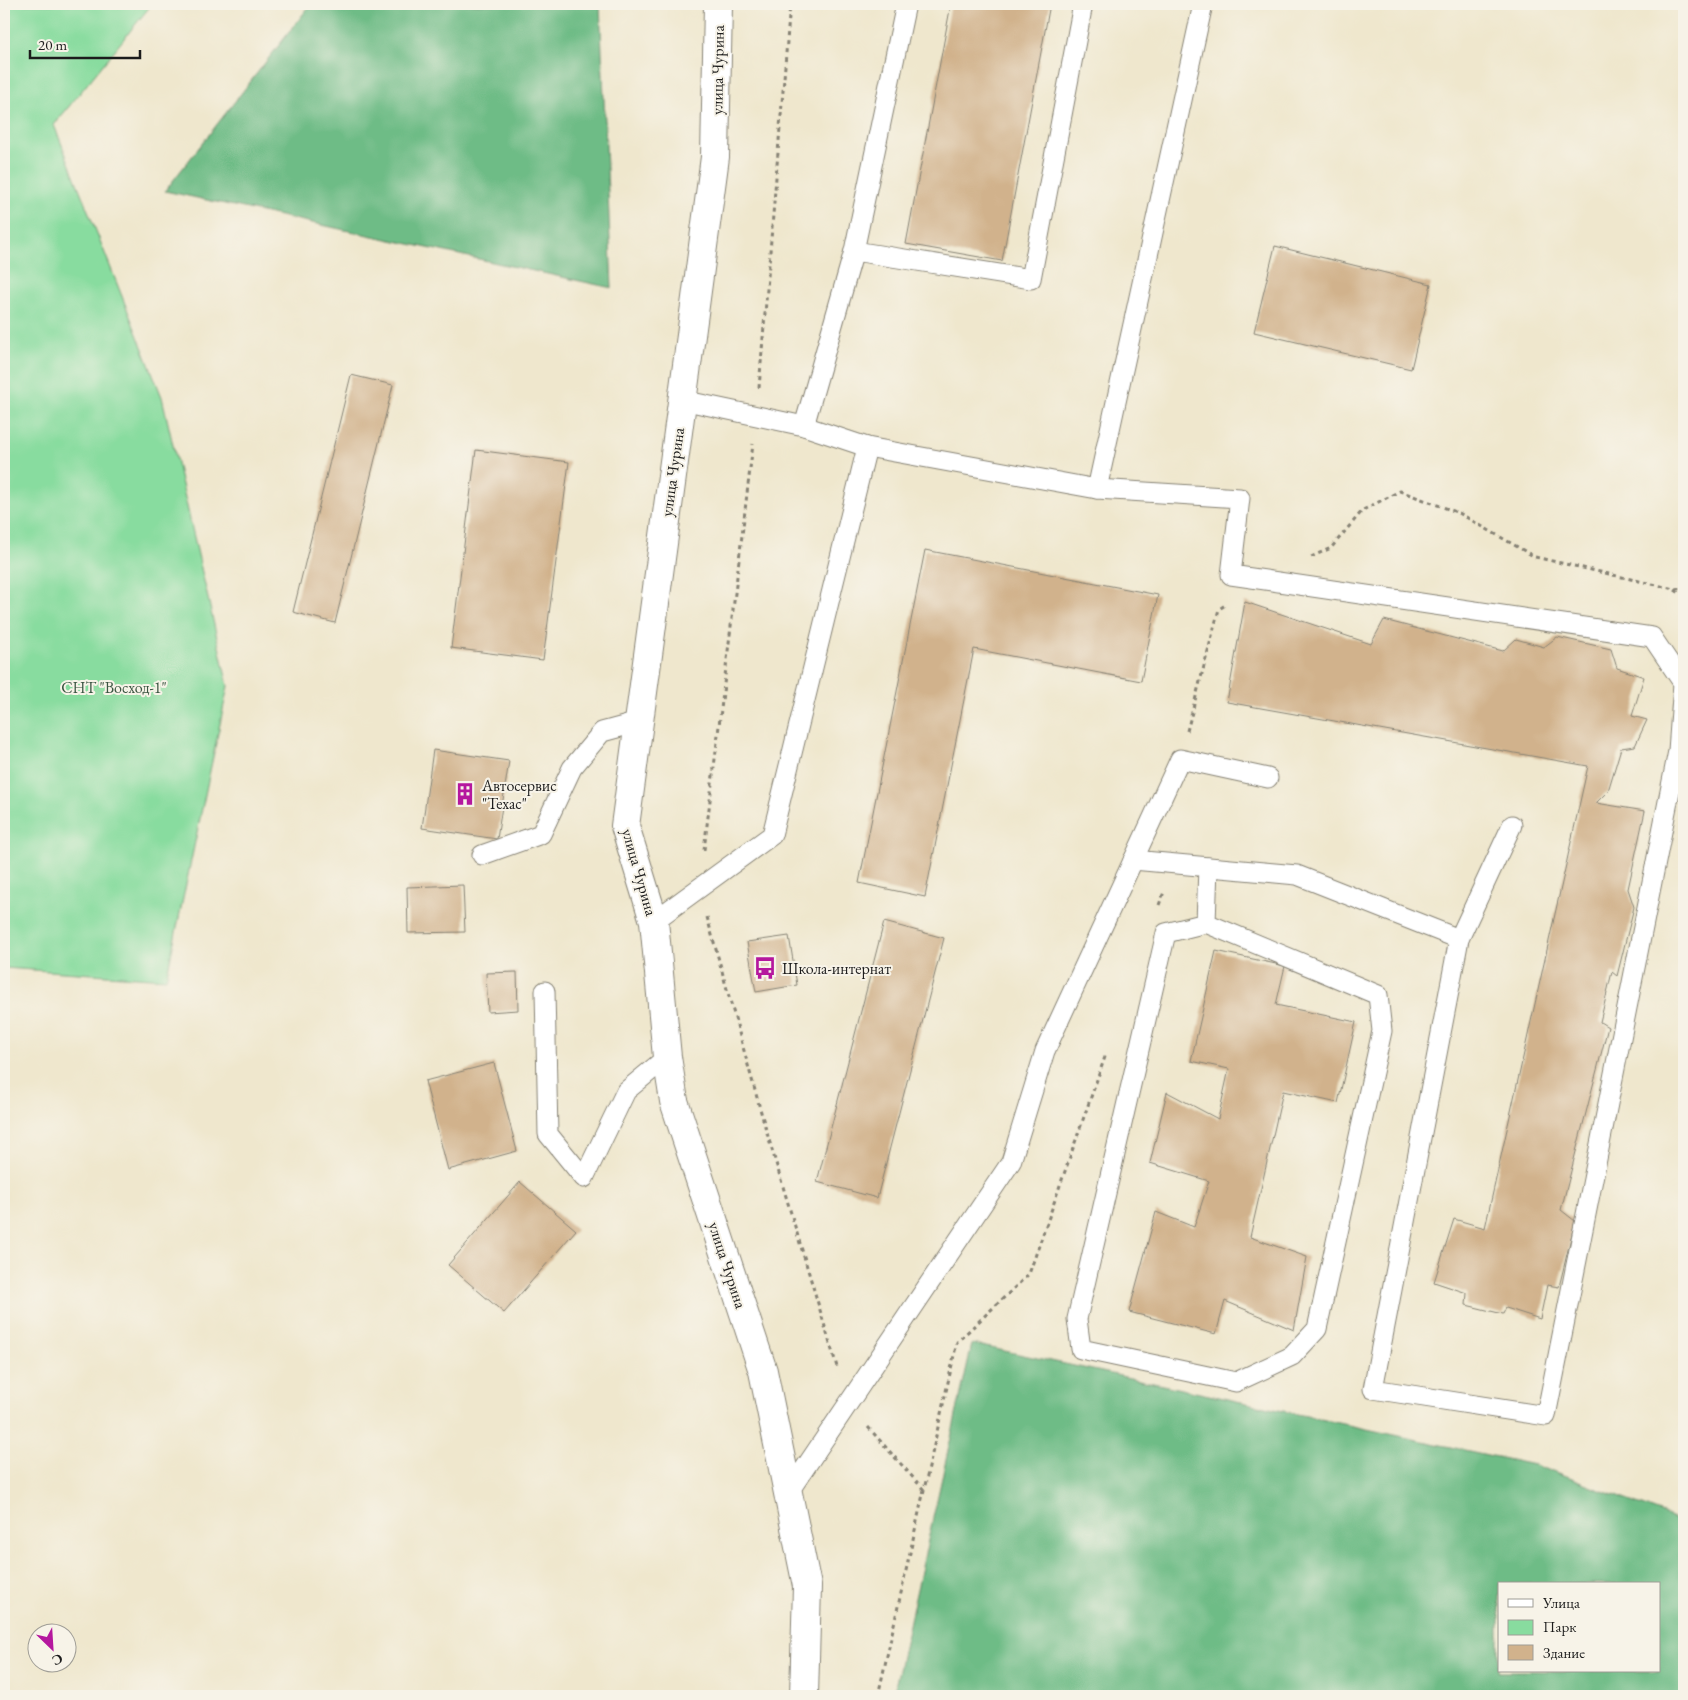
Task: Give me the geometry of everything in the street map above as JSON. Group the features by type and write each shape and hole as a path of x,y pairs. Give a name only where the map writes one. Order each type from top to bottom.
{"street":[{"name":"улица Чурина","path":"718,4 715,157 625,826 654,921 667,1057 674,1101 763,1372 788,1493 807,1586 804,1696"}],"lane":[{"path":"804,426 854,251 906,4"},
{"path":"854,251 1031,280 1083,4"},
{"path":"1097,489 1203,4"},
{"path":"682,400 804,426 867,447 1097,489 1240,498 1231,575 1652,637 1683,683 1678,752 1546,1416 1373,1388 1459,938 1512,826"},
{"path":"654,921 772,835 867,447"},
{"path":"482,855 541,834 572,768 602,732 639,722"},
{"path":"788,1493 1012,1162 1045,1051 1180,759 1268,778"},
{"path":"1133,860 1297,875 1459,938"},
{"path":"1206,923 1208,867"},
{"path":"1206,923 1378,995 1382,1031 1317,1329 1292,1356 1236,1382 1081,1349 1077,1319 1166,933 1206,923"},
{"path":"545,991 548,1134 584,1178 626,1091 667,1057"}],"path":[{"path":"1674,589 1684,596"},
{"path":"1157,910 1173,864"},
{"path":"878,1696 957,1342 1029,1274 1108,1050"}],"green space":[{"name":"СНТ \"Восход-1\"","path":"4,4 152,4 54,125 162,397 228,686 166,979 4,968"},
{"path":"311,4 600,4 612,288 165,191"},
{"path":"972,1344 1534,1465 1684,1522 1684,1682 1681,1696 893,1696"}],"building":[{"path":"951,4 1050,4 1002,261 906,244"},
{"path":"1275,246 1431,284 1411,369 1254,332"},
{"path":"351,375 393,385 335,623 293,612"},
{"path":"476,450 569,462 543,660 451,648"},
{"path":"925,550 1158,595 1141,681 974,649 925,897 859,883"},
{"path":"1245,602 1371,644 1384,620 1503,651 1516,639 1544,647 1557,637 1611,649 1617,668 1644,677 1632,716 1647,720 1635,746 1621,748 1608,791 1596,803 1645,811 1628,889 1634,907 1617,976 1612,972 1600,1022 1608,1027 1561,1210 1575,1221 1559,1287 1547,1285 1540,1319 1506,1308 1503,1314 1466,1305 1467,1293 1434,1282 1454,1219 1485,1228 1588,766 1227,702"},
{"name":"Автосервис \"Техас\"","path":"433,750 509,761 497,839 422,828"},
{"path":"463,885 465,932 408,933 407,887"},
{"path":"884,922 944,938 877,1198 817,1182"},
{"path":"789,936 797,985 756,992 747,942"},
{"path":"1216,951 1285,966 1276,1005 1356,1022 1338,1103 1283,1091 1250,1237 1307,1257 1294,1330 1225,1301 1216,1334 1129,1312 1156,1212 1194,1227 1209,1181 1150,1163 1167,1092 1218,1119 1229,1069 1191,1061"},
{"path":"517,972 518,1010 488,1012 486,973"},
{"path":"494,1063 517,1151 448,1170 425,1081"},
{"path":"520,1182 576,1230 504,1313 448,1265"}],"place":[{"name":"Автосервис \"Техас\"","path":"465,794"},
{"name":"Школа-интернат","path":"765,968"}]}
